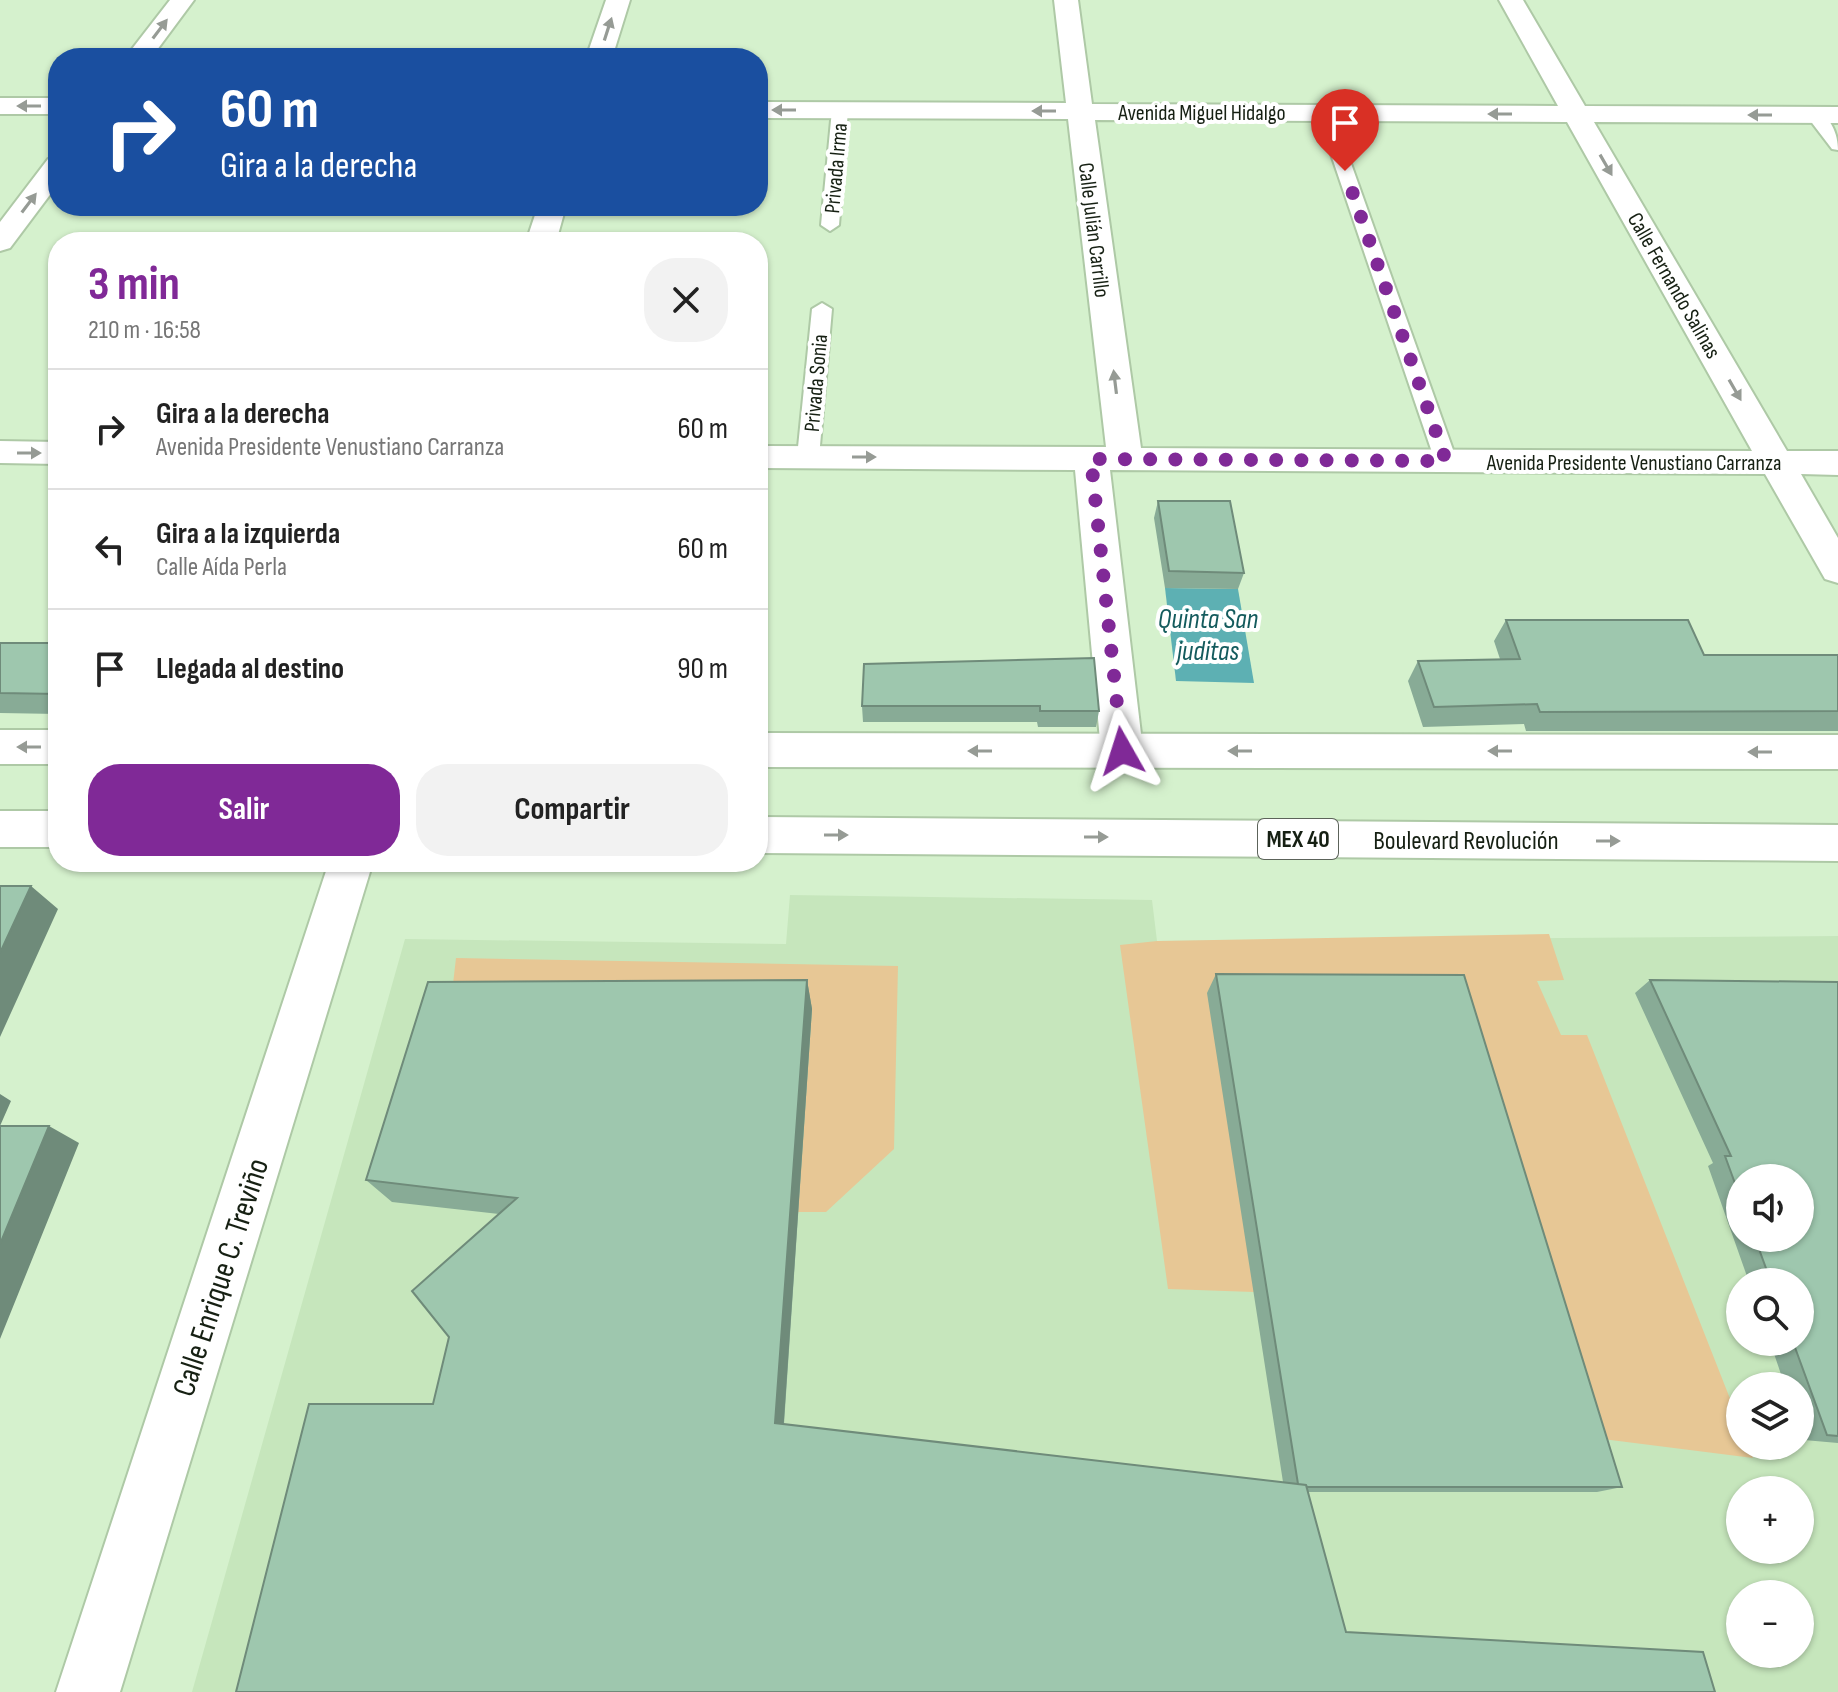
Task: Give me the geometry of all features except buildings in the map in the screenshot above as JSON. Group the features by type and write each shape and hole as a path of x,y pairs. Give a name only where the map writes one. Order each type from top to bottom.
{"street":[{"path":"146,48 182,0"},
{"path":"602,48 618,0"},
{"name":"Calle Julián Carrillo","path":"1066,0 1080,111 1108,459 1122,751"},
{"name":"Calle Fernando Salinas","path":"1511,0 1838,570"},
{"path":"0,106 48,106"},
{"name":"Avenida Miguel Hidalgo","path":"768,110 1826,115"},
{"path":"0,242 48,178"},
{"path":"0,452 48,453"},
{"name":"Avenida Presidente Venustiano Carranza","path":"768,457 1838,463"},
{"path":"0,747 48,747"},
{"path":"768,750 1838,752"},
{"path":"0,829 48,829"},
{"name":"Boulevard Revolución","path":"768,835 1838,843"},
{"name":"Calle Enrique C. Treviño","path":"88,1692 348,872"}],"lane":[{"name":"Privada Irma","path":"830,225 840,110"},
{"path":"1325,113 1446,461"},
{"path":"1826,115 1838,145"},
{"name":"Privada Sonia","path":"808,457 822,309"}],"shaded area":[{"path":"790,895 1152,900 1157,941 1838,936 1838,1692 192,1692 405,939 786,944"},
{"path":"1549,934 1564,980 1537,981 1561,1035 1587,1035 1726,1388 1726,1455 1579,1436 1208,993 1254,1292 1168,1289 1120,945 1157,941"},
{"path":"456,958 898,966 894,1149 826,1212 798,1212 812,1009 450,1010"}],"water":[{"name":"Quinta San juditas","path":"1165,588 1238,589 1254,683 1176,681"}],"route":[{"path":"1122,751 1091,459 1446,461 1345,171"}]}
